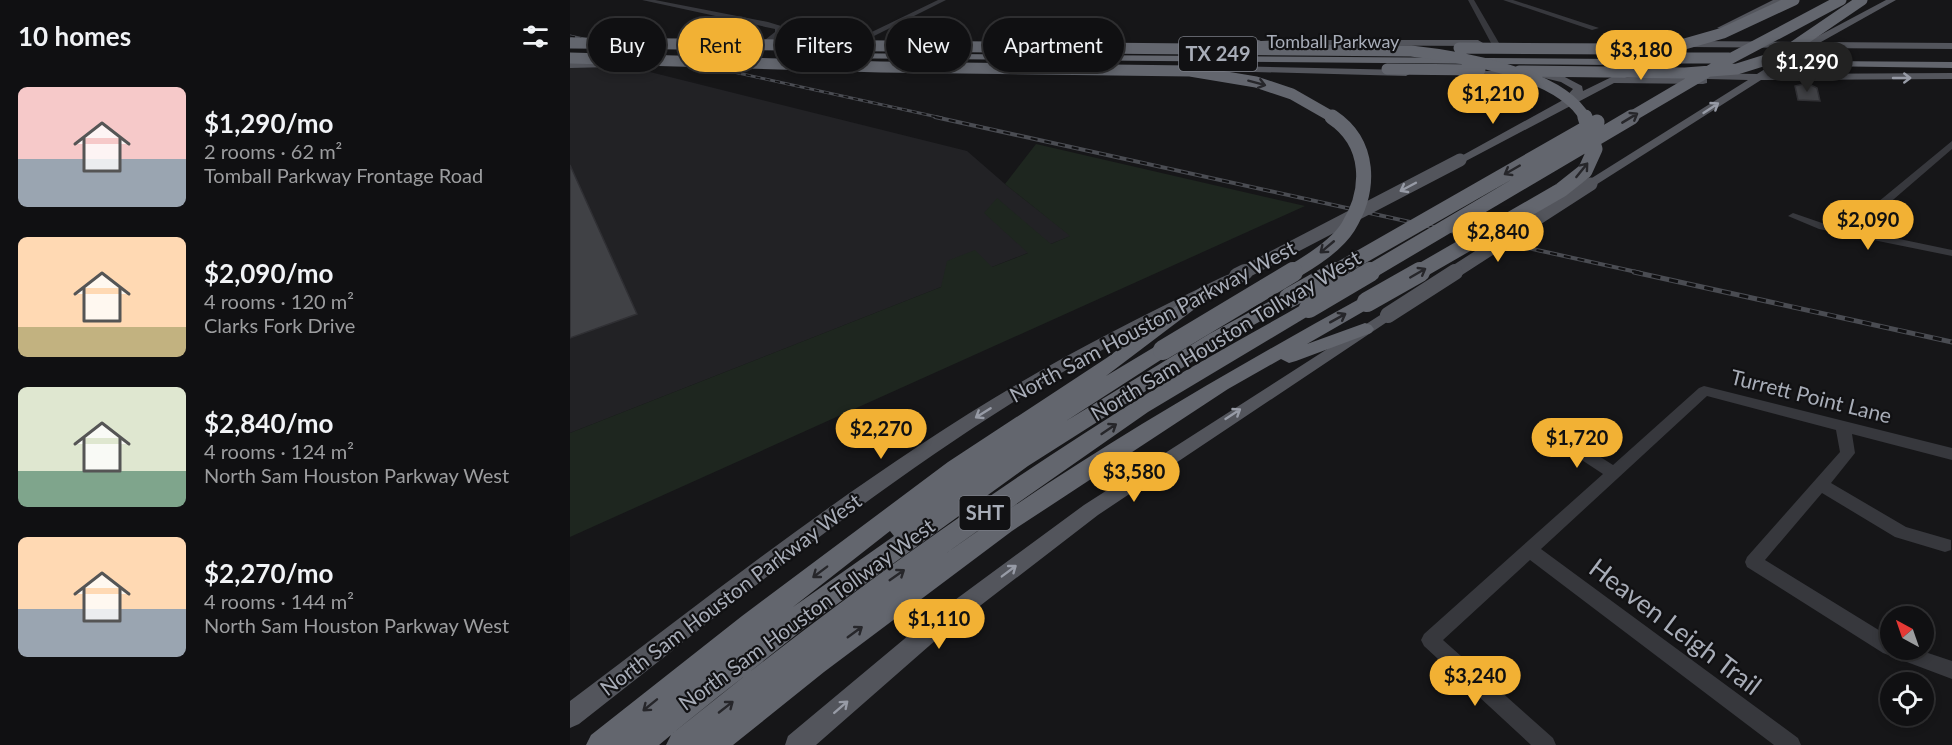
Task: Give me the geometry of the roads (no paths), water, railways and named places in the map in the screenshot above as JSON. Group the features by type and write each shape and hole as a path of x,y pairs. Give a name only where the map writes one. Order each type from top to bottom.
{"highway":[{"path":"1162,48 1660,48 1707,39 1794,0"},
{"name":"North Sam Houston Tollway West","path":"681,745 891,579 1030,481 1299,303 1704,61 1820,0"},
{"name":"North Sam Houston Tollway West","path":"636,745 694,697 802,615 1020,460 1216,338 1299,303 1735,56 1841,0"},
{"path":"1124,58 1387,69 1676,73 1726,70 1769,59 1862,0"},
{"path":"1124,52 1303,42"},
{"path":"570,44 1376,50 1445,54 1479,61 1525,76 1566,98 1583,114 1595,149 1585,171 1561,190 1212,390 1004,524 813,663 710,745"},
{"name":"Tomball Parkway","path":"570,44 775,51"},
{"name":"Tomball Parkway","path":"570,52 775,53"},
{"name":"Tomball Parkway","path":"874,54 983,55"},
{"name":"Tomball Parkway","path":"875,57 983,56"},
{"name":"Tomball Parkway","path":"1124,56 1952,65"},
{"path":"875,57 1051,65 1211,68"},
{"path":"570,58 881,67 1190,71 1256,82 1292,94 1337,120 1356,140 1365,165 1363,195 1347,228 1330,245 1306,264 1073,405 978,470 865,556 802,615"},
{"name":"Tomball Parkway","path":"1824,62 1952,59"},
{"path":"602,745 751,624 956,468 1115,362 1207,291"},
{"path":"901,600 1226,387 1293,355 1365,329"}],"main road":[{"name":"North Sam Houston Parkway West","path":"570,716 808,533 980,415 1095,348 1460,160 1565,103 1780,0"},
{"path":"1819,78 1795,70 1832,33 1892,0"},
{"path":"1717,30 1719,36 1736,40 1796,40 1860,46 1952,46"},
{"path":"1832,33 1837,40 1860,46"},
{"path":"570,38 775,42"},
{"path":"874,43 1158,45 1303,42 1809,45 1823,42"},
{"path":"1573,75 1612,70 1644,53 1641,49 1633,47 1603,44"},
{"path":"1766,45 1786,52 1790,58"},
{"path":"797,745 929,632 1090,510 1365,329 1809,45"},
{"path":"763,61 892,65 1211,68 1539,75 1819,78 1952,76"},
{"path":"570,65 678,62"},
{"path":"1651,62 1647,67 1649,70 1673,75"},
{"path":"1539,75 1567,81 1578,88 1577,93 1565,103"},
{"path":"1608,83 1705,81 1722,84 1733,93"}],"street":[{"path":"645,0 775,26 779,33 763,47"},
{"path":"874,33 943,0"},
{"path":"1471,0 1495,43"},
{"path":"1506,0 1595,28"},
{"path":"1861,235 1858,223 1952,144"},
{"path":"1793,216 1819,226 1952,253"},
{"name":"Turrett Point Lane","path":"1546,745 1430,640 1704,391 1952,454"},
{"path":"1843,427 1848,453 1754,562 1880,641"},
{"path":"1558,437 1614,473"},
{"path":"1821,485 1901,532 1945,545"},
{"name":"Heaven Leigh Trail","path":"1529,550 1791,745"},
{"path":"1925,660 1952,669"}],"railway":[{"path":"570,36 942,118"},
{"path":"935,117 1641,273"},
{"path":"1634,272 1952,342"}]}
